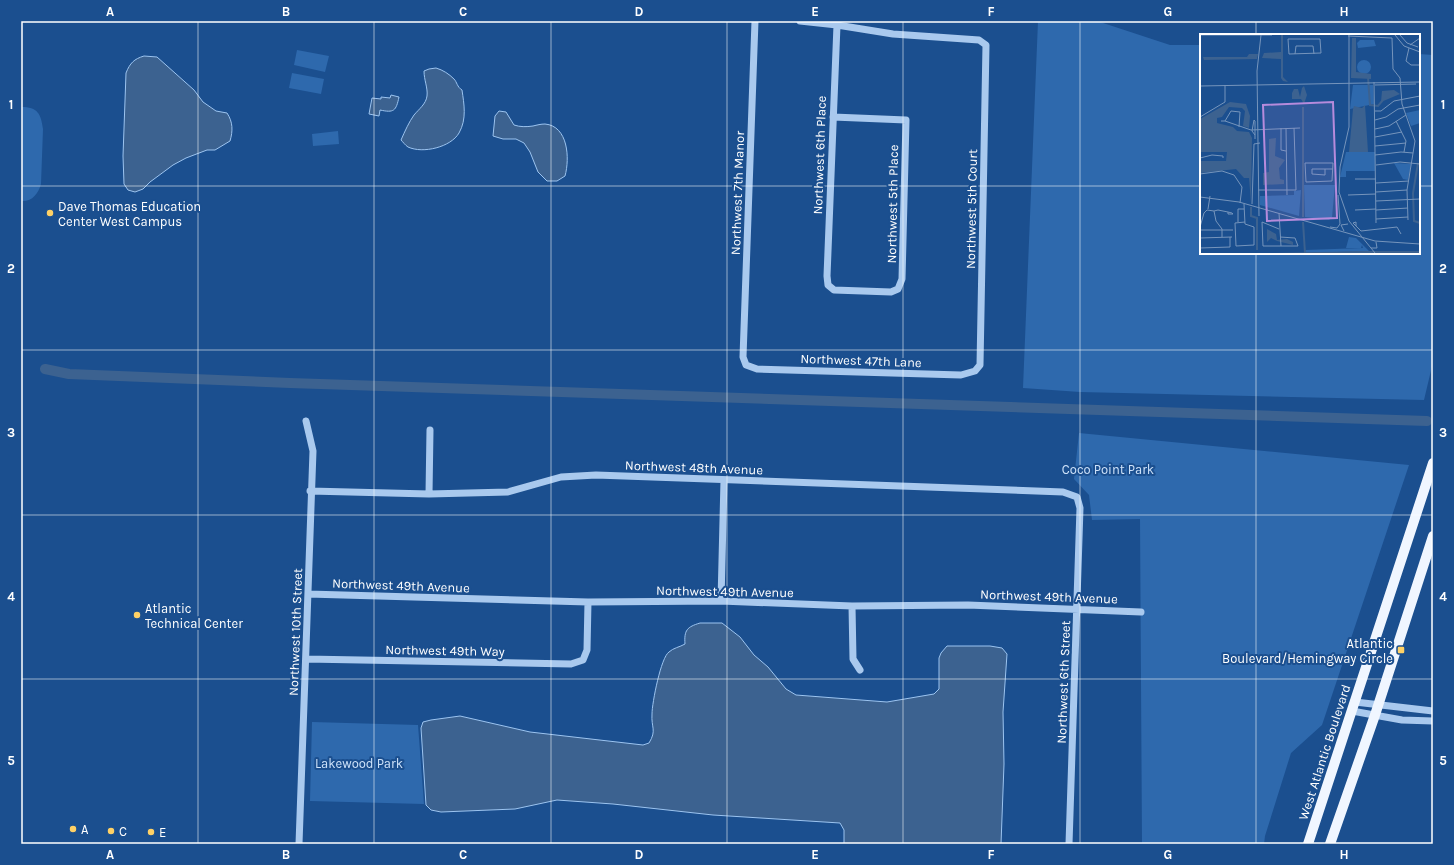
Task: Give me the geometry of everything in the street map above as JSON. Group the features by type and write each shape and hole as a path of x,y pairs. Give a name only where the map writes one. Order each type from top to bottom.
{"main road":[{"name":"West Atlantic Boulevard","path":"1308,844 1433,463"},
{"path":"1330,844 1375,715 1433,536"}],"street":[{"name":"Northwest 7th Manor","path":"746,365 743,357 755,21"},
{"path":"800,21 837,25"},
{"name":"Northwest 5th Court","path":"837,25 892,34 979,40 986,45 980,365 975,371"},
{"name":"Northwest 6th Place","path":"837,25 827,276 828,285 834,290 891,292 898,289"},
{"name":"Northwest 5th Place","path":"833,117 906,120 902,279 898,289"},
{"name":"Northwest 47th Lane","path":"746,365 757,369 961,375 975,371"},
{"name":"Northwest 10th Street","path":"299,844 312,451 306,421"},
{"path":"429,494 430,430"},
{"name":"Northwest 48th Avenue","path":"310,491 429,494 508,492 561,477 596,475 1063,492 1077,497"},
{"path":"721,601 724,480"},
{"name":"Northwest 6th Street","path":"1069,844 1080,508 1077,497"},
{"name":"Northwest 49th Avenue","path":"308,594 588,602 721,601 852,606 968,605 1141,612"},
{"name":"Northwest 49th Way","path":"306,659 571,664 583,660 587,650 588,602"},
{"path":"852,606 853,659 860,670"},
{"path":"1354,706 1378,705 1433,711"},
{"path":"1354,706 1375,715 1402,720 1433,721"}],"green space":[{"path":"1038,21 1097,21 1170,45 1200,45 1200,254 1420,254 1420,54 1433,55 1433,362 1424,400 1080,392 1023,388"},
{"path":"297,50 329,56 325,72 294,65"},
{"path":"292,73 324,79 321,94 289,88"},
{"path":"21,107 31,108 38,112 43,129 41,184 34,197 25,201 21,201"},
{"path":"338,131 339,144 313,146 312,134"},
{"name":"Coco Point Park","path":"1079,433 1409,465 1322,725 1291,753 1265,836 1264,844 1142,844 1140,519 1092,520 1089,495 1074,479"},
{"name":"Lakewood Park","path":"312,722 418,725 424,804 310,801"}],"shaded area":[{"path":"144,56 157,57 194,90 203,102 216,111 227,113 231,123 232,134 230,141 215,150 207,150 186,158 173,165 143,189 135,192 128,190 124,184 123,156 126,73 133,62"},
{"path":"436,68 450,75 462,90 464,117 462,128 450,142 436,148 421,150 414,149 408,147 401,140 412,118 424,104 427,96 424,71"},
{"path":"391,95 399,97 394,110 380,110 379,116 369,114 372,98 390,98"},
{"path":"499,111 506,112 514,125 525,127 545,124 553,126 559,130 566,144 567,169 565,176 557,181 547,181 538,172 530,152 524,143 516,139 503,139 493,136 495,116"},
{"path":"700,623 722,623 740,637 754,655 768,667 786,689 796,695 887,702 934,694 939,689 939,658 947,646 990,646 1002,648 1007,654 1003,712 1004,764 1001,844 844,844 844,830 840,823 713,815 613,804 557,800 515,809 441,812 431,810 426,805 421,728 423,722 460,716 530,732 643,745 649,743 653,735 652,708 663,662 671,651 685,644 685,635 687,630"}],"waterway":[{"path":"45,369 69,374 290,383 1427,421"}],"place":[{"name":"Dave Thomas Education Center West Campus","path":"50,213"},
{"name":"Atlantic Technical Center","path":"137,615"},
{"name":"Atlantic Boulevard/Hemingway Circle","path":"1401,650"},
{"name":"A","path":"73,829"},
{"name":"C","path":"111,831"},
{"name":"E","path":"151,832"}]}
